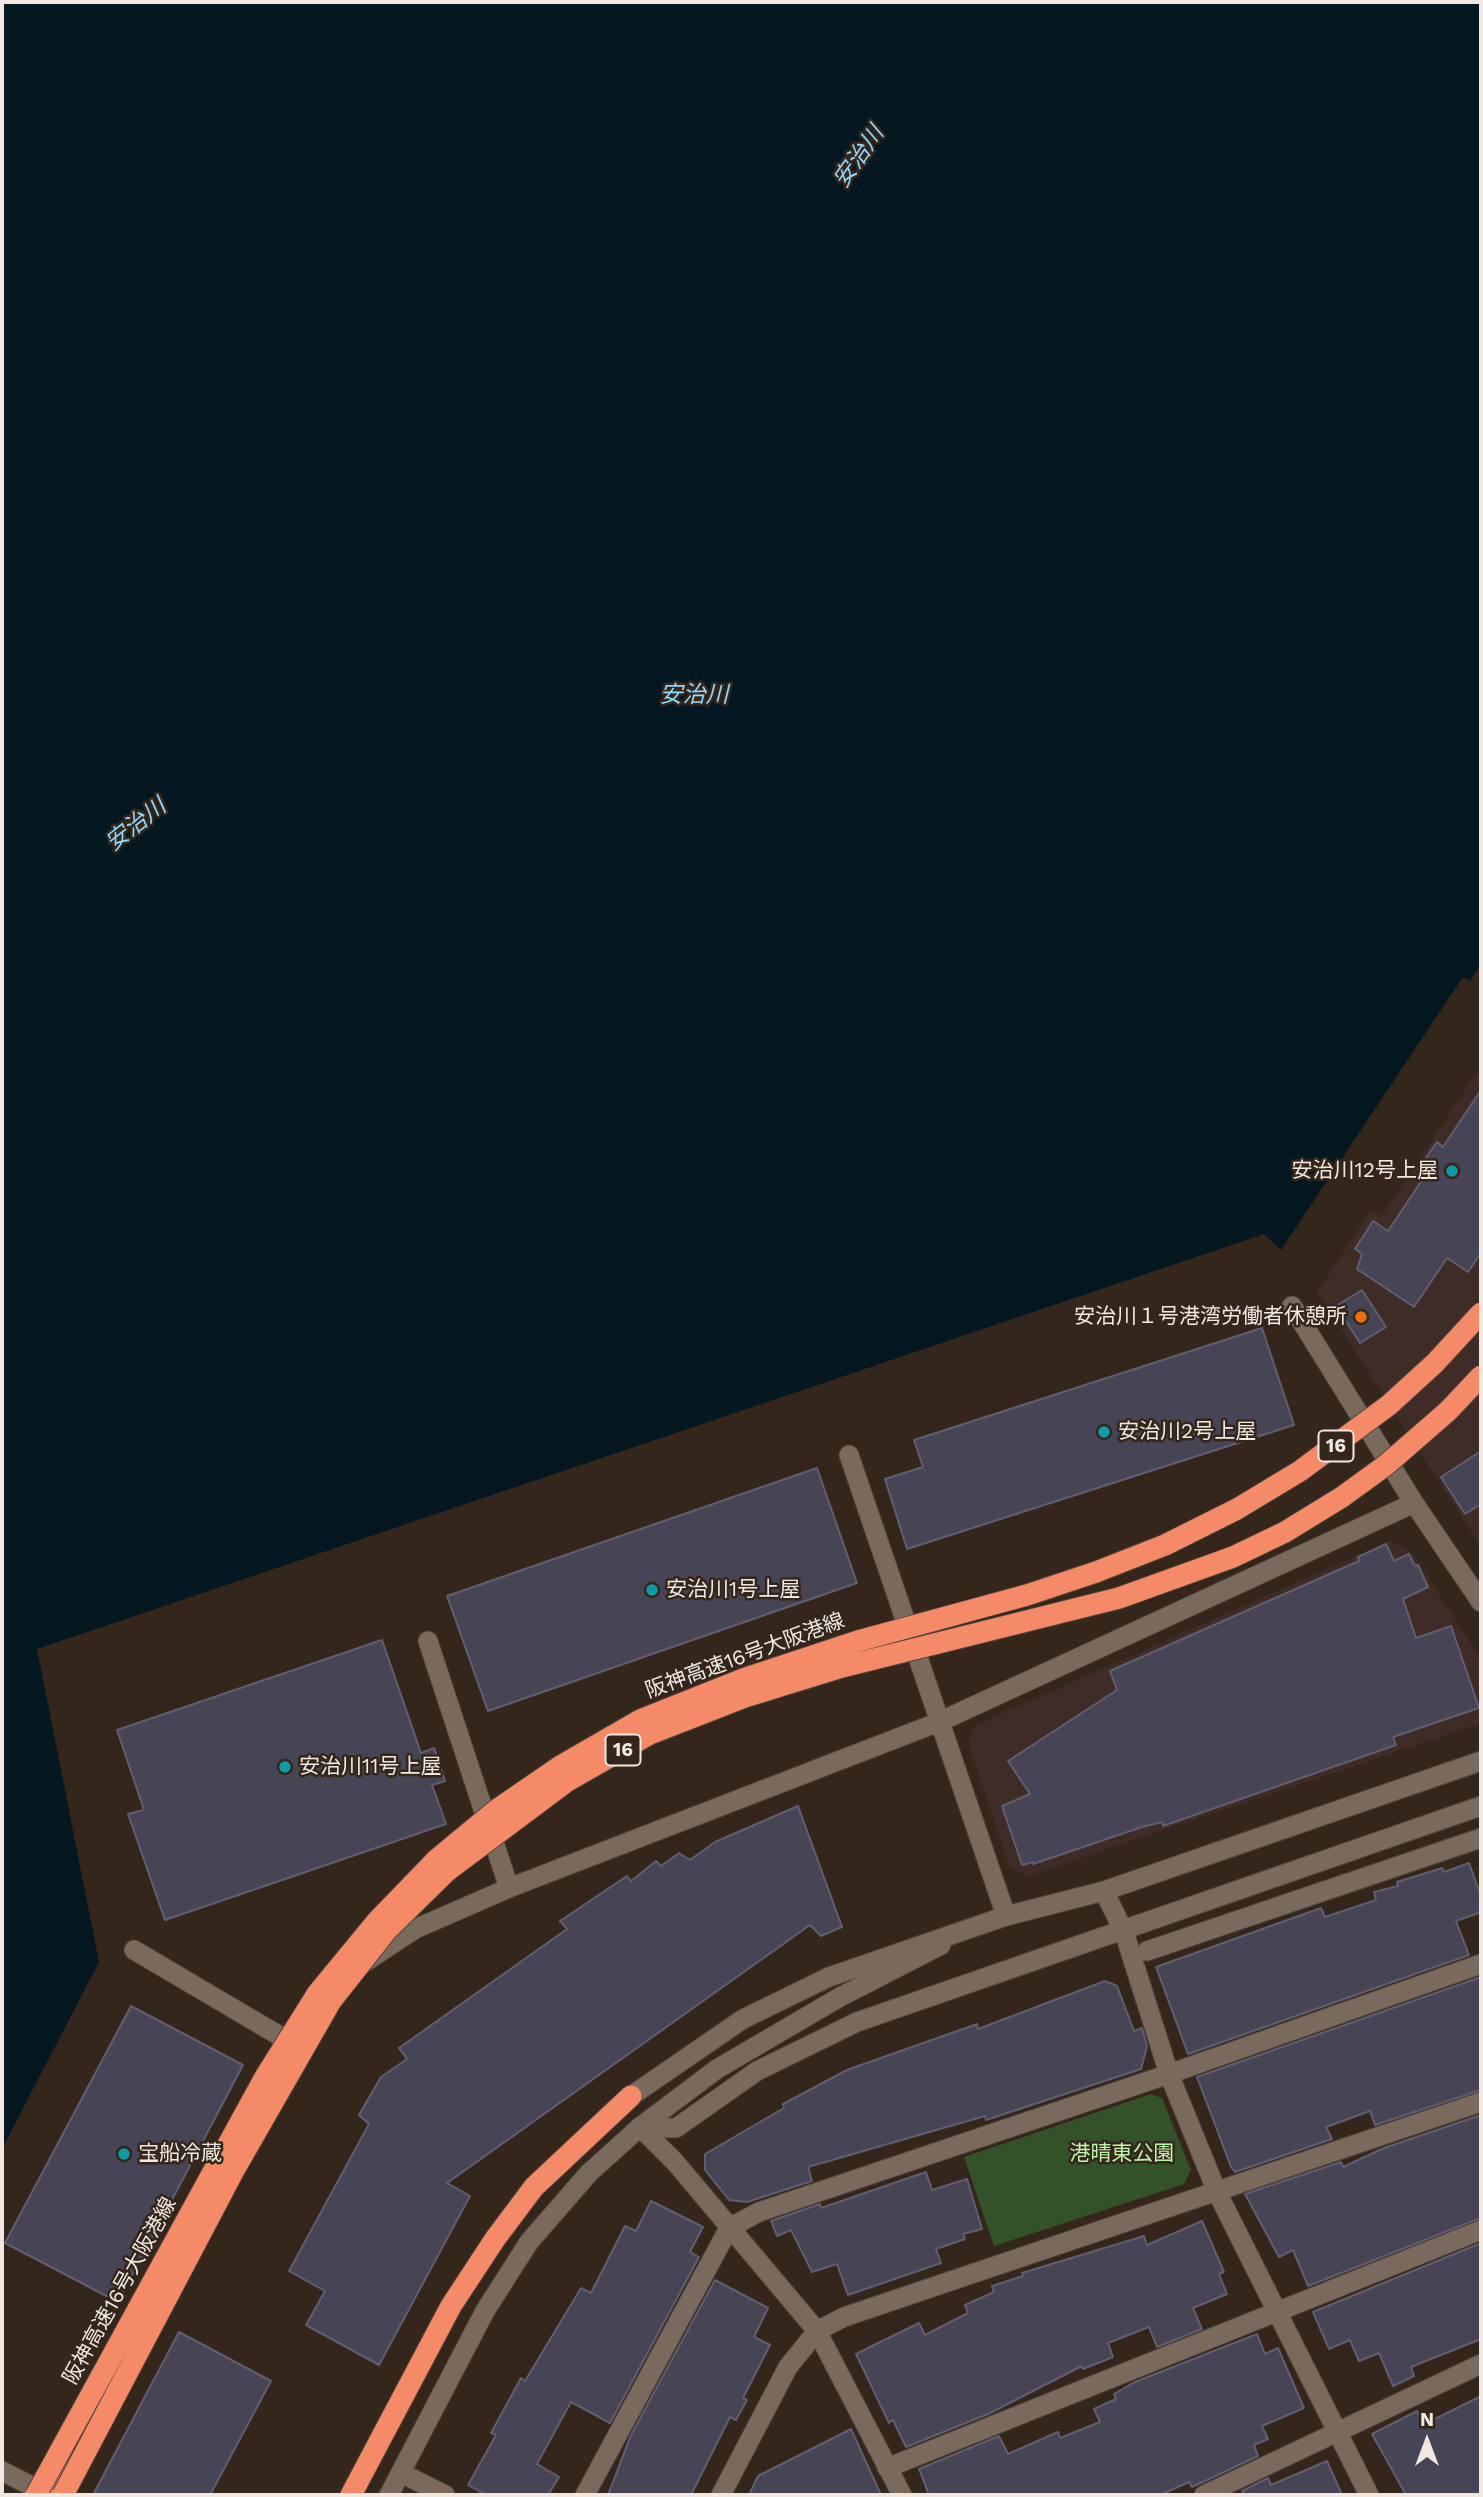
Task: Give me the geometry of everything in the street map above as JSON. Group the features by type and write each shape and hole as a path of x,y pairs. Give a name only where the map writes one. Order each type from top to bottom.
{"highway":[{"name":"阪神高速16号大阪港線","path":"36,2495 265,2077 317,1994 377,1920 437,1859 495,1811 562,1765 640,1720 691,1699 858,1640 1027,1595 1096,1572 1165,1545 1237,1510 1300,1471 1389,1405 1435,1363 1481,1313"},
{"name":"阪神高速16号大阪港線","path":"64,2495 233,2172 331,2001 387,1930 447,1871 566,1782 650,1734 745,1697 830,1671 1119,1598 1233,1557 1296,1525 1386,1465 1448,1411 1481,1376"},
{"path":"351,2495 452,2306 495,2239 534,2187 631,2096"},
{"path":"49,2495 111,2378 149,2290"}],"street":[{"path":"1292,1306 1414,1503 1481,1602"},
{"path":"849,1455 1006,1916"},
{"path":"57,2495 290,2042 351,1972 415,1929 509,1888 939,1722 1414,1503"},
{"path":"428,1642 509,1888"},
{"path":"631,2096 702,2044 790,1994 876,1960 1006,1916 1104,1891 1481,1761"},
{"path":"640,2127 677,2128 757,2071 857,2022 1124,1932 1481,1806"},
{"path":"1147,1951 1481,1838"},
{"path":"1104,1891 1124,1932 1169,2074 1217,2192 1369,2495"},
{"path":"389,2495 485,2311 529,2242 589,2173 640,2127 727,2063 840,1997 975,1926"},
{"path":"134,1950 290,2042"},
{"path":"585,2495 729,2228 759,2212 1169,2074 1481,1964"},
{"path":"721,2495 788,2367 817,2332 844,2317 1481,2102"},
{"path":"640,2127 675,2162 817,2332 902,2495"},
{"path":"887,2468 1481,2230"},
{"path":"1204,2495 1481,2364"},
{"path":"2,2471 49,2495"},
{"path":"401,2473 445,2495"}],"shaded area":[{"path":"1481,1066 1481,1547 1317,1292 1371,1210 1382,1216"},
{"path":"1390,1541 1414,1555 1481,1660 1481,1723 1028,1876 1010,1869 968,1743 976,1725"}],"green space":[{"name":"港晴東公園","path":"1151,2094 1162,2098 1191,2170 1184,2184 994,2246 964,2157"}],"water":[{"name":"安治川","path":"2,2 1481,2 1481,964 1470,981 1463,977 1281,1250 1264,1234 37,1649 99,1962 2,2149"}],"building":[{"name":"安治川12号上屋","path":"1481,1090 1481,1253 1468,1272 1447,1258 1414,1307 1357,1269 1362,1254 1355,1249 1373,1221 1388,1231 1426,1174 1418,1169 1437,1142 1443,1147"},
{"name":"安治川１号港湾労働者休憩所","path":"1362,1290 1386,1327 1360,1343 1336,1306"},
{"name":"安治川2号上屋","path":"1262,1328 1294,1425 907,1549 885,1479 923,1467 914,1440"},
{"path":"1481,1451 1481,1504 1465,1514 1441,1477"},
{"name":"安治川1号上屋","path":"817,1468 857,1583 488,1711 447,1596"},
{"path":"1386,1544 1394,1561 1409,1554 1415,1566 1418,1565 1428,1587 1403,1599 1416,1638 1451,1626 1479,1708 1393,1737 1396,1745 1163,1826 1162,1822 1142,1827 1033,1864 1022,1865 1002,1806 1030,1794 1008,1761 1117,1690 1110,1671 1359,1561 1358,1557"},
{"name":"安治川11号上屋","path":"382,1640 421,1753 434,1748 445,1781 432,1785 446,1824 165,1920 128,1814 144,1810 117,1730"},
{"path":"798,1806 842,1927 821,1936 810,1925 447,2183 470,2196 379,2365 306,2325 325,2291 289,2271 369,2124 359,2115 381,2077 407,2059 399,2048 567,1929 560,1921 627,1876 631,1881 656,1861 661,1866 679,1853 690,1860 715,1842"},
{"path":"1469,1863 1481,1896 1481,1912 1456,1921 1469,1955 1188,2054 1156,1967 1321,1908 1325,1917 1376,1900 1374,1892 1398,1886 1397,1882 1442,1868 1444,1872"},
{"path":"1481,1977 1481,2090 1375,2125 1370,2111 1326,2127 1332,2139 1235,2172 1231,2167 1197,2077"},
{"path":"1105,1981 1117,1986 1134,2031 1142,2028 1147,2046 1141,2069 986,2120 985,2116 808,2167 812,2181 747,2202 729,2200 705,2170 705,2154 784,2108 783,2104 847,2070 977,2024 978,2029"},
{"name":"宝船冷蔵","path":"131,2006 243,2065 118,2302 5,2243"},
{"path":"1481,2115 1481,2218 1308,2286 1293,2250 1279,2257 1245,2194 1341,2162 1343,2167 1384,2148"},
{"path":"926,2172 932,2190 967,2179 982,2229 963,2234 965,2239 936,2249 941,2263 848,2295 837,2264 812,2272 791,2230 777,2236 771,2221 820,2204 821,2208"},
{"path":"651,2201 703,2227 690,2252 699,2257 610,2423 571,2402 537,2464 559,2477 548,2495 486,2495 468,2485 496,2435 491,2433 521,2378 525,2381 581,2288 591,2293 625,2226 636,2231"},
{"path":"1202,2221 1224,2272 1219,2274 1227,2294 1193,2308 1202,2329 1157,2347 1149,2327 1108,2343 1113,2357 1083,2369 1082,2366 988,2414 906,2447 893,2420 889,2423 856,2354 919,2323 925,2335 968,2313 965,2305 994,2292 992,2286 1023,2276 1022,2273 1144,2236 1147,2245"},
{"path":"1481,2243 1481,2339 1411,2367 1414,2376 1393,2386 1379,2353 1359,2361 1350,2340 1329,2349 1313,2312"},
{"path":"715,2280 768,2308 754,2337 770,2345 743,2398 747,2400 736,2420 730,2417 691,2495 608,2495 631,2435"},
{"path":"179,2332 271,2381 210,2495 93,2495"},
{"path":"1257,2334 1265,2354 1278,2348 1304,2408 1262,2426 1268,2439 1254,2445 1258,2456 1192,2487 1189,2482 1160,2495 929,2495 919,2469 999,2436 1008,2454 1058,2432 1060,2438 1100,2422 1094,2409 1116,2399 1114,2394 1135,2382"},
{"path":"1481,2396 1481,2495 1406,2495 1372,2434 1417,2411 1423,2425"},
{"path":"851,2429 881,2495 749,2495 758,2476"},
{"path":"1327,2461 1342,2495 1244,2495 1242,2491 1268,2478 1271,2485"}],"place":[{"name":"安治川12号上屋","path":"1452,1171"},
{"name":"安治川１号港湾労働者休憩所","path":"1361,1317"},
{"name":"安治川2号上屋","path":"1104,1432"},
{"name":"安治川1号上屋","path":"652,1590"},
{"name":"安治川11号上屋","path":"285,1767"},
{"name":"宝船冷蔵","path":"124,2154"}]}
